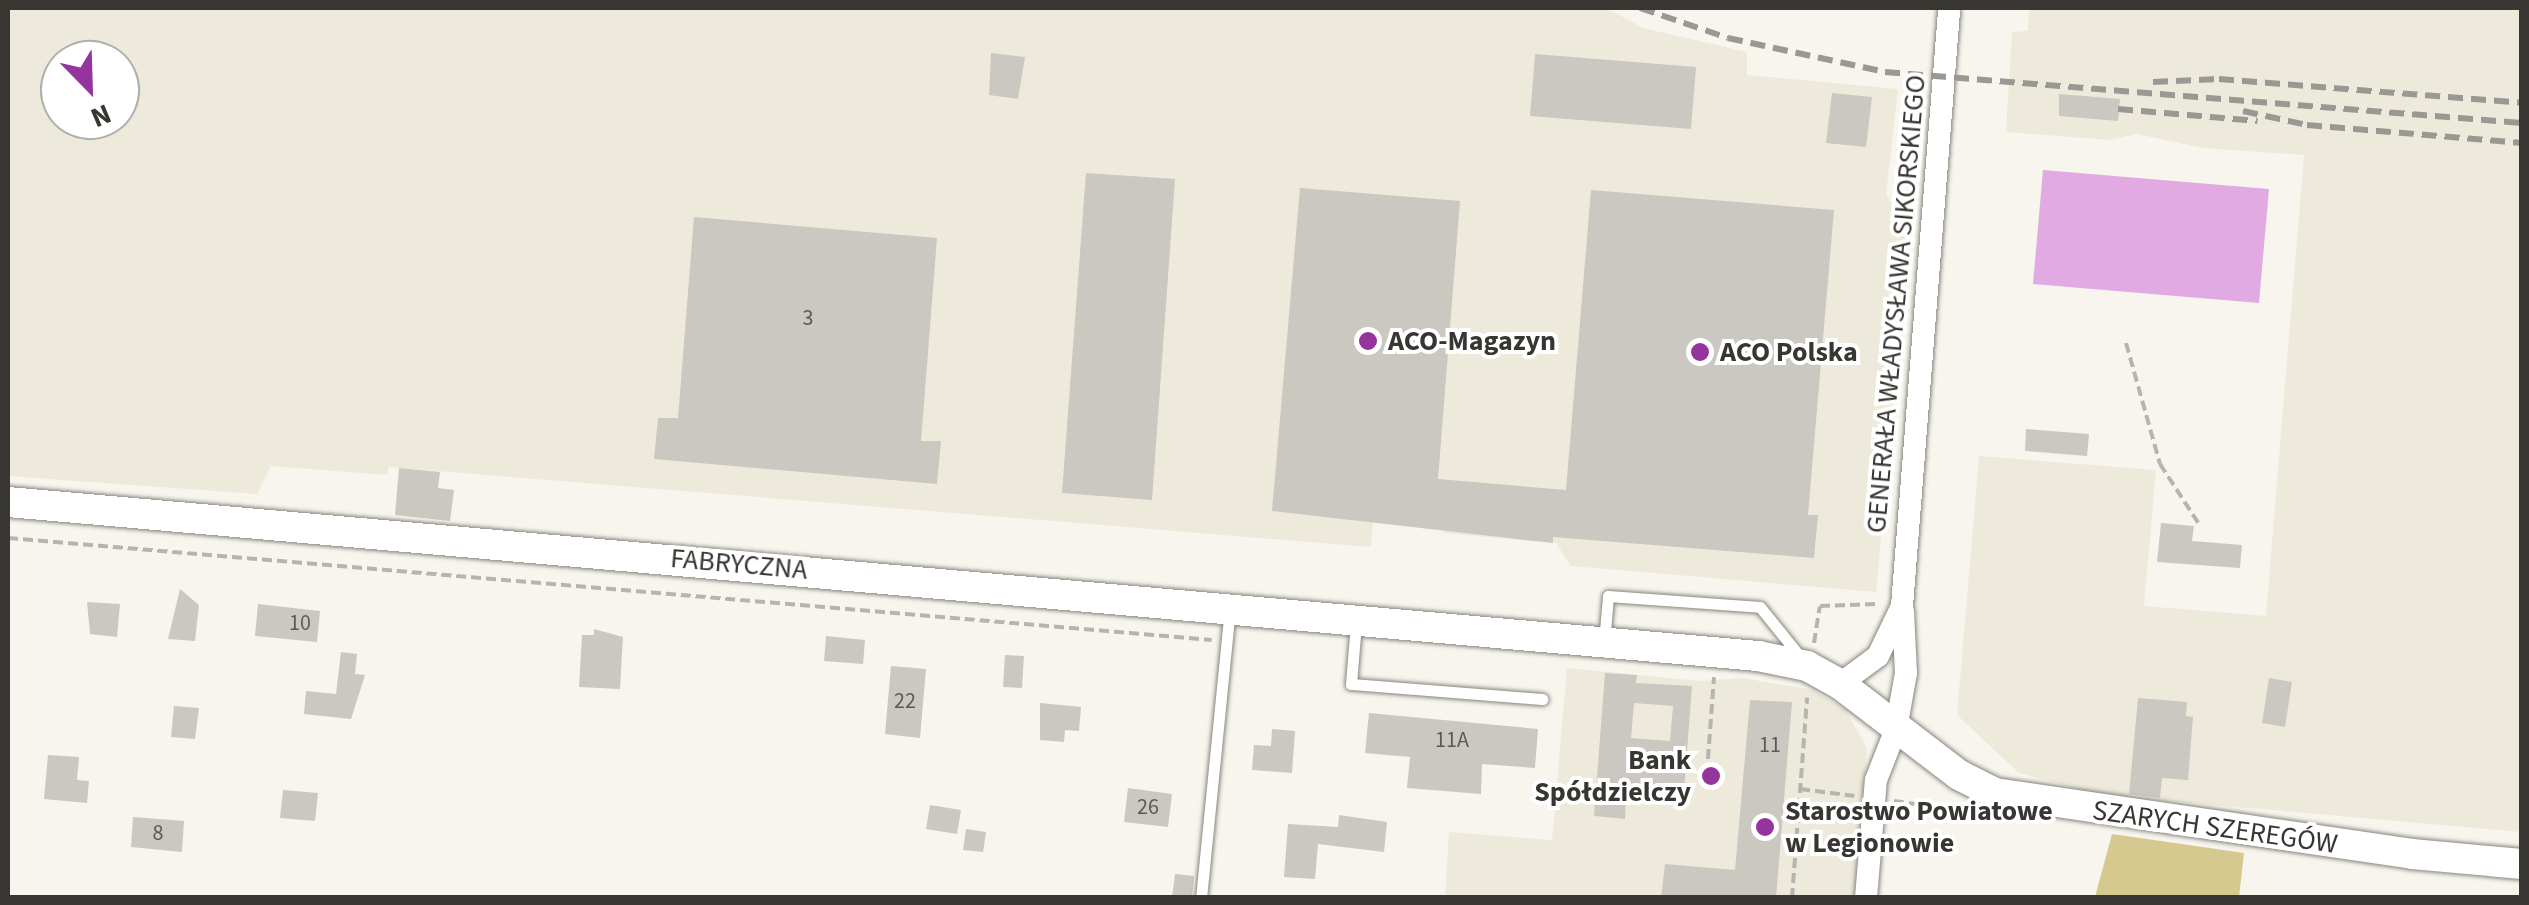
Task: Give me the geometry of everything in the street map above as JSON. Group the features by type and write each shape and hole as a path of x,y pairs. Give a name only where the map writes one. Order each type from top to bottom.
{"street":[{"name":"GENERAŁA WŁADYSŁAWA SIKORSKIEGO","path":"1840,684 1874,661 1894,600 1949,10"},
{"name":"FABRYCZNA","path":"8,502 1231,606 1470,630"},
{"name":"GENERAŁA WŁADYSŁAWA SIKORSKIEGO","path":"1866,898 1876,780 1896,729 1906,673 1894,600"},
{"name":"SZARYCH SZEREGÓW","path":"1470,630 1806,667 1840,684 1959,775 1995,792 2050,805 2522,864"}],"lane":[{"path":"1604,642 1608,596 1760,607 1806,667"},
{"path":"1200,898 1231,606"},
{"path":"1356,619 1351,684 1542,699"},
{"path":"1874,661 1906,673"}],"path":[{"path":"2126,343 2160,464 2199,524"},
{"path":"8,538 1226,641"},
{"path":"1792,898 1806,667 1820,606 1874,605 1894,600"},
{"path":"1703,678 1728,676"},
{"path":"1708,760 1714,677"}],"shaded area":[{"path":"8,8 1606,8 1643,28 1747,52 1747,75 1898,89 1886,194 1908,232 1876,592 1571,566 1556,543 1541,536 1540,542 1443,533 1444,526 1373,521 1371,547 388,467 387,475 271,466 257,494 8,476"},
{"path":"2029,8 2521,8 2521,832 2100,795 2019,773 1957,715 1979,456 2156,470 2144,606 2266,616 2304,155 2203,148 2137,134 2110,140 2006,132 2012,32 2028,31"},
{"path":"2043,170 2269,189 2259,303 2033,284"},
{"path":"1567,668 1699,681 1743,678 1812,690 1845,709 1867,748 1854,897 1445,898 1449,832 1552,840"},
{"path":"2112,834 2244,853 2239,897 2095,897"}],"building":[{"path":"991,53 1025,57 1018,99 989,95"},
{"path":"1535,54 1696,67 1691,129 1530,116"},
{"path":"1832,93 1872,97 1866,147 1826,143"},
{"path":"2059,94 2120,99 2118,121 2059,116"},
{"path":"1086,173 1175,179 1152,500 1062,493"},
{"path":"1300,188 1460,201 1438,479 1566,490 1591,190 1834,210 1808,515 1818,515 1814,558 1553,537 1553,543 1272,511"},
{"path":"694,217 937,238 921,441 941,441 937,484 654,459 658,418 678,418"},
{"path":"2026,429 2089,434 2087,456 2025,451"},
{"path":"399,468 440,472 438,488 454,490 450,521 395,515"},
{"path":"2161,523 2194,526 2192,541 2242,545 2240,568 2157,562"},
{"path":"180,589 199,605 195,641 168,639"},
{"path":"87,602 120,604 117,637 90,634"},
{"path":"258,604 320,611 317,642 255,636"},
{"path":"594,629 623,637 620,689 579,687 582,635 594,635"},
{"path":"826,636 865,640 863,664 824,661"},
{"path":"341,652 357,654 355,674 365,675 351,719 304,714 306,691 336,694"},
{"path":"1005,655 1024,656 1022,688 1003,687"},
{"path":"891,666 926,669 920,738 885,734"},
{"path":"1605,673 1637,675 1636,683 1692,686 1683,805 1626,799 1625,819 1594,816","holes":["1634,703 1673,706 1670,741 1631,738"]},
{"path":"2269,678 2292,682 2285,727 2262,723"},
{"path":"2138,698 2187,702 2186,716 2193,717 2188,780 2162,778 2160,798 2129,794"},
{"path":"1750,700 1792,702 1776,898 1661,898 1665,864 1735,870"},
{"path":"1040,703 1081,707 1079,731 1065,730 1064,742 1040,740"},
{"path":"174,706 199,708 195,739 171,737"},
{"path":"1369,713 1538,729 1535,768 1482,764 1481,794 1407,788 1410,757 1365,753"},
{"path":"1272,729 1295,731 1292,773 1252,770 1254,745 1271,746"},
{"path":"48,755 79,757 77,780 89,781 87,803 44,799"},
{"path":"1128,788 1172,794 1168,827 1124,822"},
{"path":"283,790 318,793 315,821 280,818"},
{"path":"930,805 961,810 957,834 926,829"},
{"path":"1339,815 1387,822 1384,852 1318,844 1315,879 1284,877 1288,824 1338,827"},
{"path":"133,817 184,821 182,852 131,847"},
{"path":"966,829 986,832 983,852 963,850"},
{"path":"1175,874 1194,876 1192,898 1172,898"}],"railway":[{"path":"1640,8 1728,38 1885,72 2522,123"},
{"path":"2153,82 2219,79 2522,103"},
{"path":"2118,109 2257,121"},
{"path":"2243,111 2307,125 2522,143"}],"place":[{"name":"ACO-Magazyn","path":"1368,341"},
{"name":"ACO Polska","path":"1700,352"},
{"name":"Bank Spółdzielczy","path":"1711,776"},
{"name":"Starostwo Powiatowe w Legionowie","path":"1765,827"}]}
